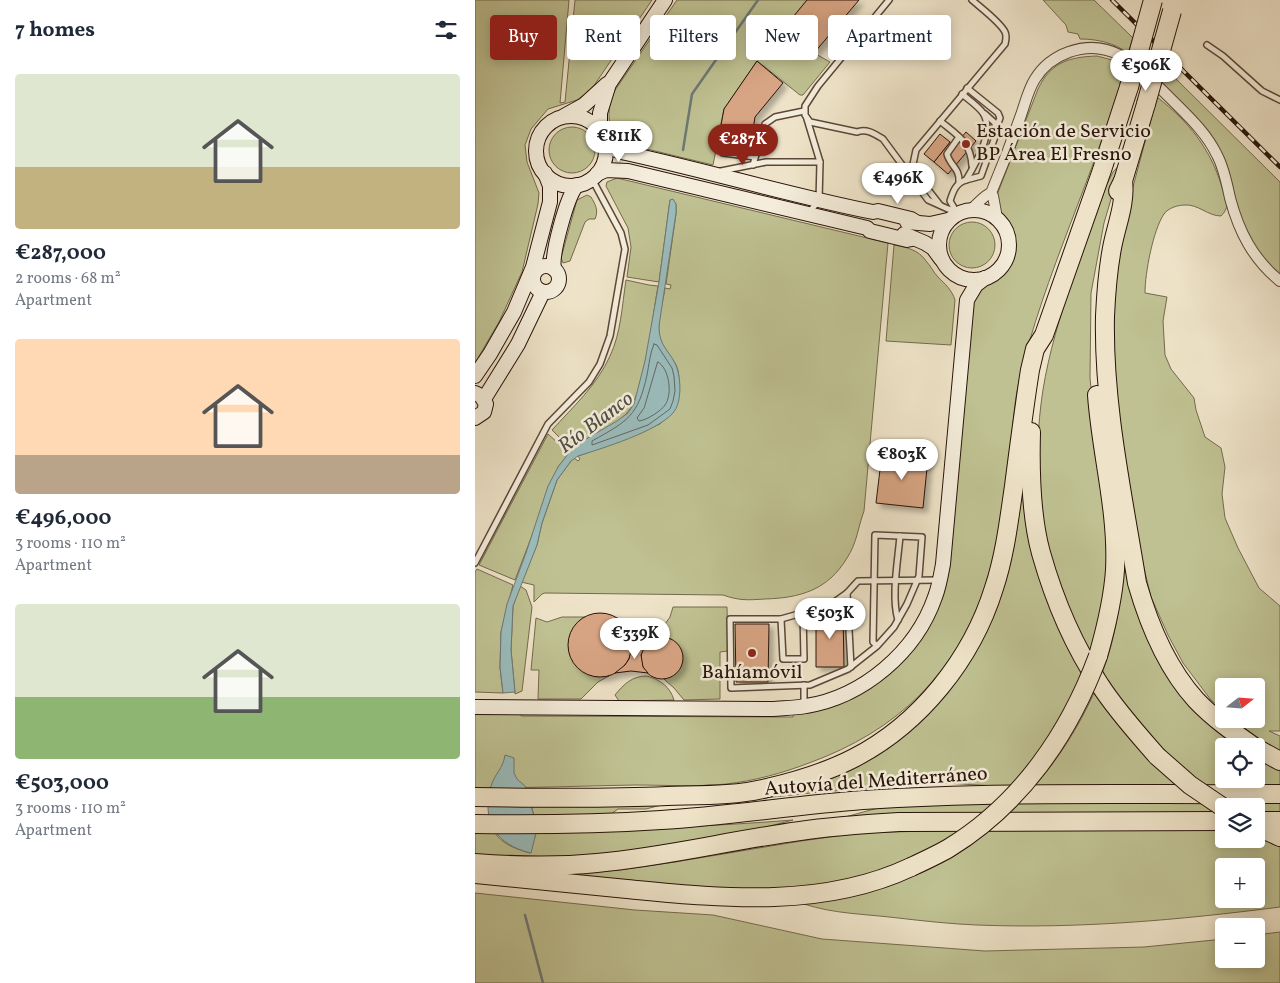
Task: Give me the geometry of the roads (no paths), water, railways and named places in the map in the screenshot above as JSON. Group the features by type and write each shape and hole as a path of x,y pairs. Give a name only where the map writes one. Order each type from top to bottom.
{"highway":[{"path":"478,797 649,797 733,794 766,788 829,770 854,758 879,743 914,716 933,697 969,648 994,590 1003,559 1009,524 1029,370 1035,349 1044,335 1102,170 1129,87 1153,0"},
{"path":"475,874 666,893 758,897 830,892 880,880 948,848 971,832 1007,802 1044,760 1080,700 1098,656 1112,596 1115,548 1111,501 1099,422 1096,377 1100,279 1109,224 1118,190 1123,181 1146,104 1173,5"},
{"path":"1123,181 1124,191 1111,250 1105,314 1106,357 1109,405 1137,583 1145,612 1159,644 1177,675 1196,700 1242,738"},
{"path":"1044,335 1044,350 1035,395 1030,469 1041,552 1060,608 1082,656 1118,711 1157,756 1190,785 1215,802"},
{"path":"1265,753 1280,761"},
{"name":"Autovía del Mediterráneo","path":"479,824 544,825 661,820 903,798 1280,794"},
{"name":"Autovía del Mediterráneo","path":"475,863 539,866 597,863 665,854 800,830 867,824 1215,821"},
{"path":"1265,821 1280,821"},
{"path":"1265,830 1280,837"},
{"path":"475,881 493,883 513,878"}],"street":[{"path":"595,177 601,169 606,150 601,134 600,113 602,102 612,78 665,0"},
{"path":"562,117 572,116 585,119 593,124 613,149 621,152 819,201 873,212 878,211 916,222 939,224 981,202 987,194 991,193 1034,80 1048,63 1059,56 1079,48 1092,47 1110,50 1125,57 1137,66 1196,124 1209,141 1218,156 1242,234 1253,253 1266,269 1280,281"},
{"path":"475,376 490,354 513,312 537,254 550,202 550,186 538,162 537,142 547,125 584,105 612,78"},
{"path":"545,173 555,182 577,185 606,170 628,171 867,228 870,226 908,235 912,239 933,248 960,282 967,300"},
{"path":"538,282 551,290 558,284 558,276 554,269 553,259 563,218 571,195 577,185"},
{"path":"768,204 779,190"},
{"path":"991,193 997,218"},
{"path":"475,707 772,709 804,706 841,696 871,680 898,657 919,630 935,598 943,564 967,300 976,285 1003,265 1008,252 1008,237 997,218 984,211 957,214 941,231 939,245 942,259"},
{"path":"475,418 480,416 485,410 486,404 479,397 518,344 540,296 537,254"},
{"path":"475,384 505,337 527,290 538,282 546,266 554,269"},
{"path":"951,271 971,280 985,278"}],"lane":[{"path":"808,213 819,201 820,162 805,106 818,86 889,0"},
{"path":"957,214 941,206 912,169 916,150 1005,44 1006,36 1003,28 972,0"},
{"path":"1207,45 1223,56 1262,91 1280,100"},
{"path":"959,182 981,176 1000,118 998,113 967,88"},
{"path":"962,94 992,119 996,128"},
{"path":"753,165 762,130 769,119 805,110"},
{"path":"966,180 988,132 987,121 982,111"},
{"path":"807,119 814,124 857,132 861,130 875,134 883,140 928,200 957,214"},
{"path":"940,121 959,137 969,149 972,170"},
{"path":"957,214 950,201 959,182 960,174 949,160 947,154 959,137"},
{"path":"723,153 755,157"},
{"path":"711,173 779,161 820,162"},
{"path":"475,563 548,424 589,382 600,364 607,344 625,249 621,233 595,177"},
{"path":"877,646 873,642 874,580 875,535 922,537 918,580 914,591 894,627 877,646 851,667 825,680 809,685 731,688 730,620 781,619 830,606 859,581 874,580 918,580 939,580"},
{"path":"898,620 896,614 896,580 900,536"},
{"path":"847,593 851,667"},
{"path":"781,619 783,659 803,659 803,614"},
{"path":"804,685 804,706"}],"water":[{"path":"673,199 676,204 676,213 659,326 663,344 677,368 680,391 676,409 655,427 629,439 578,456 571,461 557,480 542,523 537,545 513,606 511,650 515,692 503,693 500,667 501,632 507,604 548,486 558,467 574,446 617,421 628,413 634,404 645,361 659,282 670,200"},
{"path":"505,755 514,758 514,773 517,779 525,786 534,816 536,833 531,853 519,849 500,838 490,820 488,799 491,786 503,764"}],"waterway":[{"name":"Río Blanco","path":"683,150 692,94 758,0"},
{"name":"Río Blanco","path":"525,915 543,983"}],"railway":[{"path":"1112,0 1280,167"}],"place":[{"name":"Estación de Servicio BP Área El Fresno","path":"966,144"},
{"name":"Bahíamóvil","path":"752,653"}]}
